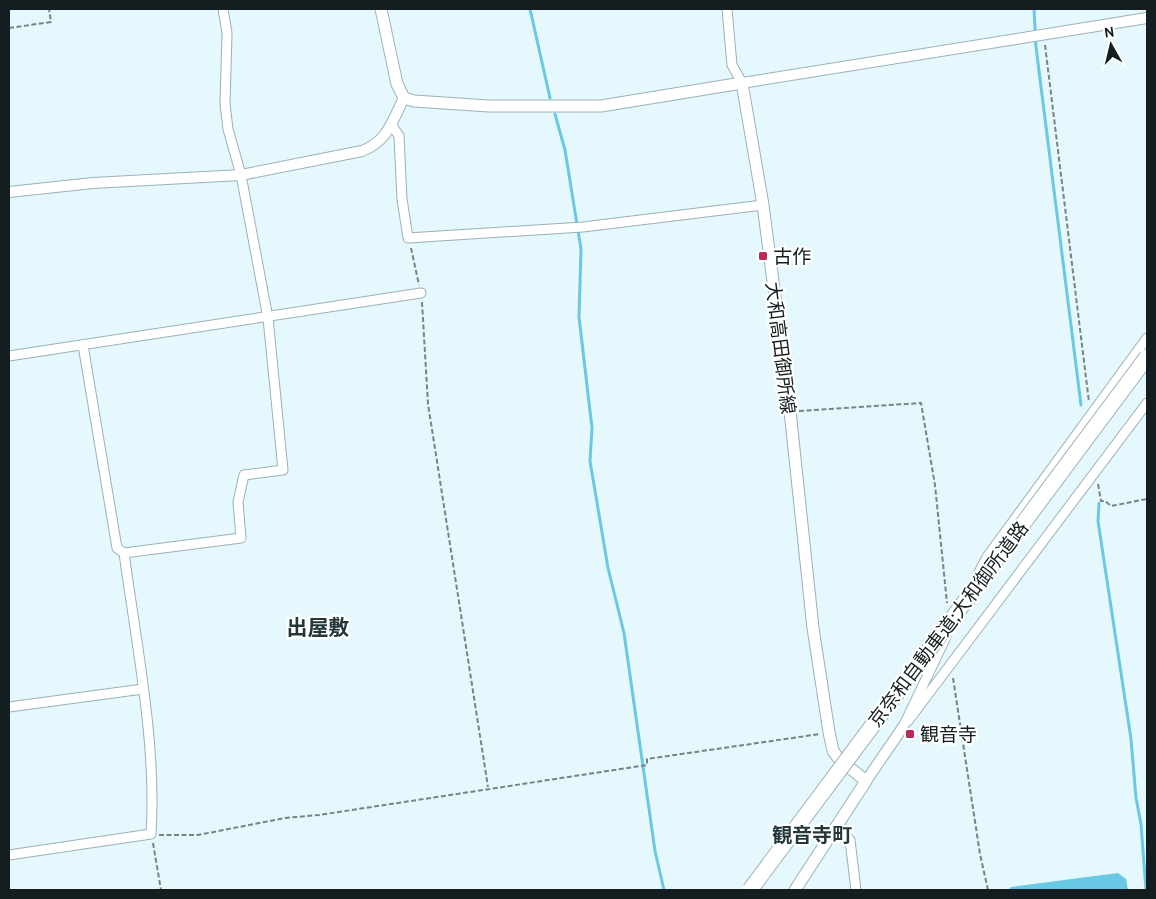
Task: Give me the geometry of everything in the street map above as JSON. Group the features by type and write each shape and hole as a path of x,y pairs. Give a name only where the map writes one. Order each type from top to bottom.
{"highway":[{"name":"京奈和自動車道;大和御所道路","path":"750,890 1147,357"}],"main road":[{"path":"381,9 397,84 404,98 425,103 489,106 592,106 642,100 742,83"},
{"name":"大和高田御所線","path":"742,83 763,205 790,411 813,628 829,732 833,751 839,759 866,781"},
{"path":"795,890 866,781"}],"street":[{"path":"124,553 241,538 238,502 244,475 283,470 268,318 241,176 228,129 225,104 227,33 223,9"},
{"path":"727,9 732,65 742,83 1147,18"},
{"path":"9,192 93,183 241,176 362,151 375,146 391,124 404,98"},
{"path":"391,124 399,136 402,199 408,238 578,228 763,205"},
{"path":"9,356 422,293"},
{"path":"903,727 922,683 986,557 1147,338"},
{"path":"9,856 151,834 153,799 143,689 124,553 118,548 83,345"},
{"path":"866,781 903,727 949,670 1147,403"},
{"path":"9,707 143,689"},
{"path":"835,827 850,840 856,890"}],"path":[{"path":"9,28 51,22 49,9"},
{"path":"1044,35 1062,166 1088,402 1094,411"},
{"path":"408,238 422,293 428,404 488,788"},
{"path":"790,411 921,403 935,485 948,607"},
{"path":"1096,473 1101,501 1105,500 1111,506 1147,499"},
{"path":"949,670 954,682 980,854 988,890"},
{"path":"161,890 151,834 198,835 286,818 319,815 647,765 647,759 829,732"}],"water":[{"path":"1118,873 1126,879 1128,890 1008,890 1011,887"}],"waterway":[{"path":"530,9 550,98"},
{"path":"1034,9 1036,47 1081,405"},
{"path":"555,114 565,150 581,249 579,317 592,428 590,461 608,568 624,633 655,851 664,890"},
{"path":"1099,503 1098,521 1131,739 1136,798 1141,824 1146,890"}],"place":[{"name":"古作","path":"763,256"},
{"name":"観音寺","path":"910,734"}],"district":[{"name":"出屋敷","path":"318,628"},
{"name":"観音寺町","path":"812,835"}]}
